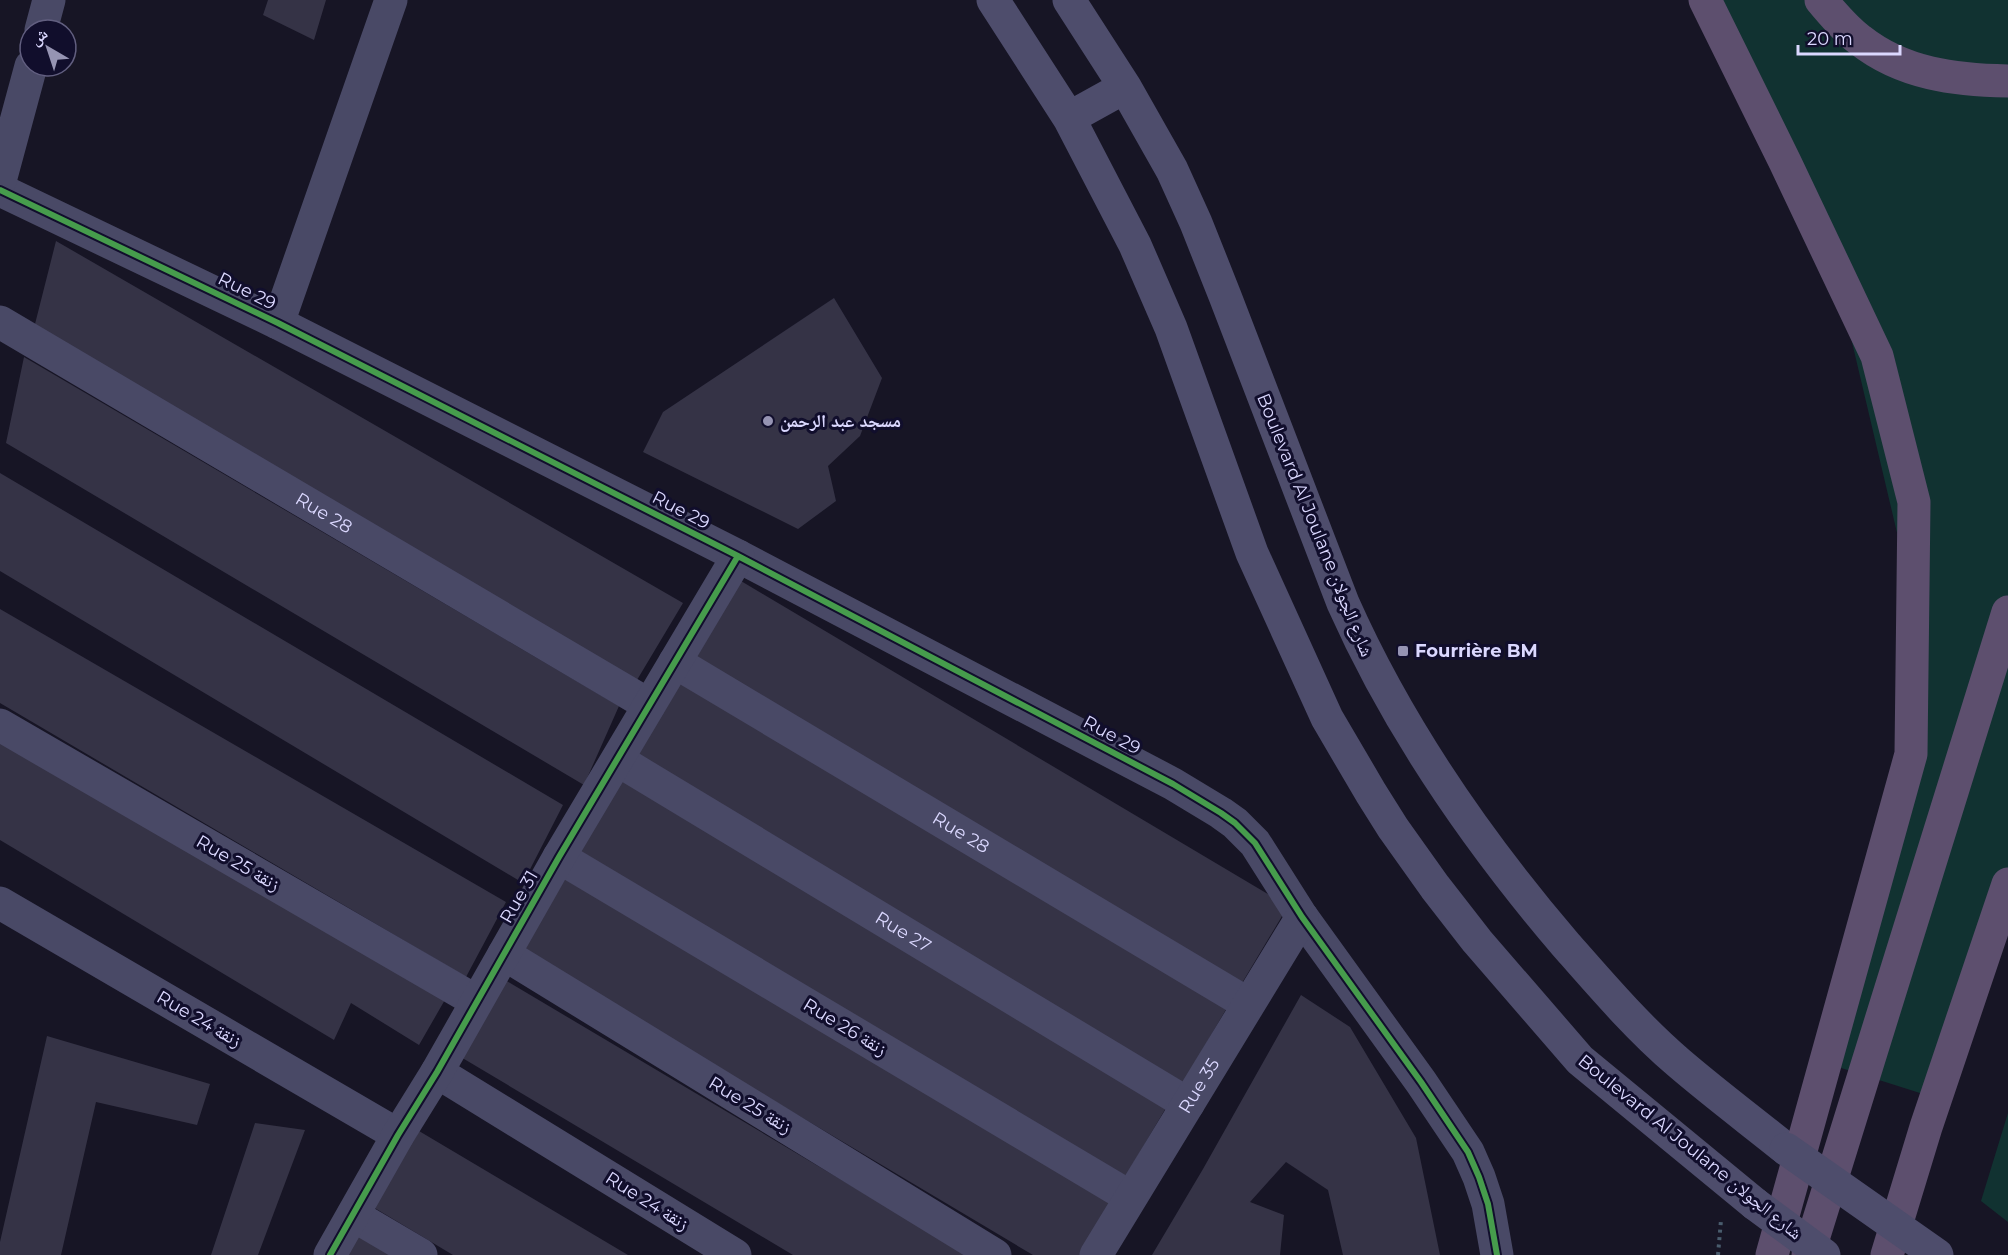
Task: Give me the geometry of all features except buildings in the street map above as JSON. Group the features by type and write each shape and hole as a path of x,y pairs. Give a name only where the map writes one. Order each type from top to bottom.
{"highway":[{"path":"1706,0 1877,356 1914,502 1911,754 1772,1255"},
{"path":"1728,0 1785,162"},
{"path":"1821,0 1860,40 1915,69 1942,77 2008,81"},
{"path":"1808,1255 2008,612"},
{"path":"1887,1255 1930,1116 2008,884"}],"main road":[{"name":"Boulevard Al Joulane شارع الجولان","path":"993,0 1069,117 1116,205 1171,328 1252,553 1327,718 1371,793 1429,879 1478,941 1580,1060 1755,1204 1824,1255"},
{"name":"Boulevard Al Joulane شارع الجولان","path":"1069,0 1125,87 1172,170 1196,223 1343,603 1372,664 1421,752 1503,867 1552,928 1609,993 1678,1063 1786,1149 1937,1255"},
{"path":"1069,117 1125,87"}],"street":[{"path":"44,18 49,0"},
{"path":"278,323 391,0"},
{"path":"0,181 28,78"},
{"name":"Rue 29","path":"0,190 278,323 738,556 1173,784 1221,813 1255,843 1302,917 1421,1082 1468,1152 1488,1204 1497,1255"},
{"name":"Rue 28","path":"0,322 649,705"},
{"name":"Rue 31","path":"330,1255 559,857 738,556"},
{"name":"Rue 28","path":"675,662 1248,1004"},
{"name":"Rue 25 زنقة","path":"0,725 476,1001"},
{"name":"Rue 27","path":"618,760 1188,1104"},
{"name":"Rue 26 زنقة","path":"559,857 1130,1197"},
{"name":"Rue 24 زنقة","path":"0,903 398,1134"},
{"name":"Rue 35","path":"1096,1255 1302,917"},
{"name":"Rue 25 زنقة","path":"504,954 995,1255"},
{"name":"Rue 24 زنقة","path":"437,1072 735,1255"},
{"path":"353,1215 421,1255"}],"path":[{"path":"1718,1255 1721,1216"}],"green space":[{"path":"1694,0 2008,0 2008,888 1942,1100 1816,1060 1924,647 1851,338"},
{"path":"2008,1113 2008,1222 1981,1201"}],"cycle path":[{"path":"0,190 278,323 738,556 1173,784 1221,813 1255,843 1302,917 1421,1082 1468,1152 1488,1204 1497,1255"},
{"path":"330,1255 559,857 738,556"}],"place":[{"name":"مسجد عبد الرحمن","path":"768,421"},
{"name":"Fourrière BM","path":"1403,651"}]}
